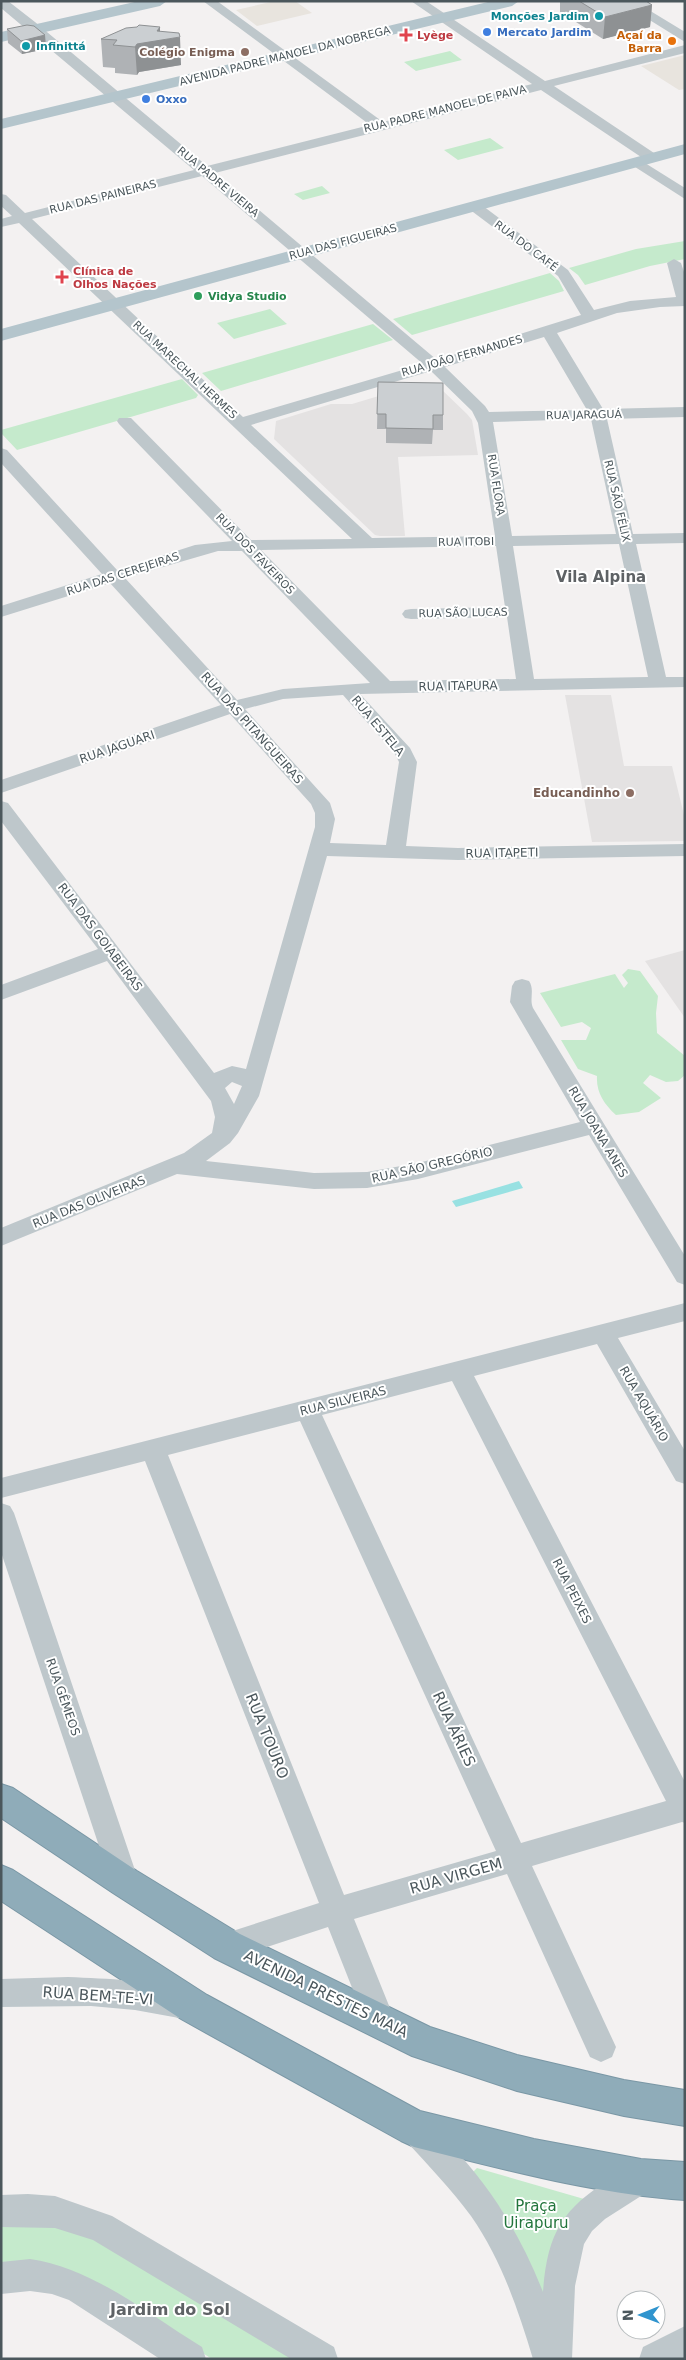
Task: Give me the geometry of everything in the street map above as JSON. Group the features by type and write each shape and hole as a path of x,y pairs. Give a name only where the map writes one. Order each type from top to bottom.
{"highway":[{"name":"AVENIDA PRESTES MAIA","path":"1,1799 125,1882 227,1946 425,2043 517,2072 624,2098 685,2108"},
{"path":"1,1881 194,2007 414,2128 534,2158 641,2178 685,2181"}],"main road":[{"path":"1,37 136,1"},
{"path":"1,32 160,1"},
{"name":"AVENIDA PADRE MANOEL DA NOBREGA","path":"1,124 512,1"},
{"name":"RUA DAS FIGUEIRAS","path":"1,335 685,149"}],"street":[{"path":"209,1 380,126"},
{"path":"417,1 542,84 645,160 685,195"},
{"path":"625,1 685,38"},
{"name":"RUA PADRE VIEIRA","path":"1,2 12,6 34,27 433,364"},
{"name":"RUA PADRE MANOEL DE PAIVA","path":"205,171 685,48"},
{"name":"RUA DAS PAINEIRAS","path":"1,223 205,171"},
{"name":"RUA MARECHAL HERMES","path":"1,198 368,544"},
{"name":"RUA DO CAFÉ","path":"474,206 563,273 589,315"},
{"path":"674,264 685,302"},
{"name":"RUA JOÃO FERNANDES","path":"240,423 579,322 589,315 653,303 685,302"},
{"name":"RUA SÃO FÉLIX","path":"548,331 598,414 658,682"},
{"path":"433,364 479,409 484,417"},
{"name":"RUA JARAGUÁ","path":"484,417 685,412"},
{"name":"RUA FLORA","path":"484,417 526,685"},
{"name":"RUA DOS FAVEIROS","path":"125,421 385,687"},
{"name":"RUA DAS PITANGUEIRAS","path":"2,455 115,576 324,808 326,817 325,828 319,850 237,1082 222,1137 204,1153 177,1166"},
{"name":"RUA ITOBI","path":"247,546 685,538"},
{"name":"RUA DAS CEREJEIRAS","path":"1,612 201,549 247,546"},
{"name":"RUA SÃO LUCAS","path":"411,614 515,612"},
{"name":"RUA ITAPURA","path":"233,707 283,694 348,689 685,682"},
{"name":"RUA ESTELA","path":"348,689 354,699 403,752 408,762 395,853"},
{"name":"RUA JAGUARI","path":"1,787 233,707"},
{"name":"RUA DAS GOIABEIRAS","path":"1,807 199,1067 237,1082"},
{"name":"RUA ITAPETI","path":"319,850 458,854 685,850"},
{"path":"1,993 111,952"},
{"name":"RUA JOANA ANES","path":"522,986 520,1002 523,1008 685,1276"},
{"name":"RUA SÃO GREGÓRIO","path":"177,1166 314,1181 366,1180 418,1171 594,1126"},
{"name":"RUA DAS OLIVEIRAS","path":"1,1238 177,1166"},
{"name":"RUA SILVEIRAS","path":"1,1488 685,1312"},
{"name":"RUA AQUÁRIO","path":"603,1333 685,1474"},
{"name":"RUA PEIXES","path":"459,1371 684,1809"},
{"name":"RUA ÁRIES","path":"307,1410 601,2047"},
{"name":"RUA TOURO","path":"153,1449 381,2023"},
{"name":"RUA GÊMEOS","path":"1,1513 125,1882"},
{"name":"RUA VIRGEM","path":"227,1946 336,1911 684,1809"},
{"name":"RUA BEM-TE-VI","path":"1,1994 56,1990 154,1998 194,2007"},
{"path":"414,2128 468,2188 509,2251 526,2288 549,2359"},
{"path":"556,2359 561,2273 564,2252 572,2232 582,2218 641,2178"},
{"path":"1,2211 56,2212 101,2227 322,2359"},
{"path":"1,2278 30,2275 52,2278 79,2288 190,2359"},
{"path":"655,2359 685,2342"}],"shaded area":[{"path":"275,1 295,1 312,13 257,26 236,10"},
{"path":"685,55 685,89 679,90 641,66"},
{"path":"422,383 441,389 472,420 478,455 398,457 405,536 375,535 274,439 276,421 331,404 352,404"},
{"name":"Educandinho","path":"565,695 611,695 624,766 672,766 685,819 685,841 592,842"},
{"path":"685,950 685,1018 645,961"}],"green space":[{"path":"450,51 462,60 416,71 404,62"},
{"path":"490,138 504,148 458,160 444,150"},
{"path":"322,186 330,193 303,200 294,194"},
{"path":"685,241 685,259 650,266 585,285 578,275 569,268 636,249"},
{"path":"550,273 559,281 564,291 412,335 393,319"},
{"path":"270,309 287,324 234,339 217,323"},
{"path":"373,324 393,340 221,391 202,373"},
{"path":"182,379 198,395 196,398 17,450 1,433 1,430"},
{"path":"628,969 640,971 658,996 656,1013 657,1033 685,1056 685,1075 678,1081 666,1082 650,1075 643,1083 661,1098 639,1112 616,1115 602,1097 598,1087 597,1076 578,1069 561,1040 586,1040 591,1028 582,1022 561,1027 540,993 615,974 624,988 628,983 622,975"},
{"name":"Praça Uirapuru","path":"477,2168 584,2199 545,2299 502,2211 473,2172"},
{"path":"1,2222 50,2223 97,2237 298,2359 212,2359 83,2277 1,2266"}],"water":[{"path":"519,1181 523,1188 456,1207 452,1201"}],"building":[{"path":"579,1 646,1 652,5 605,17"},
{"path":"27,25 34,26 45,35 21,41 7,29"},
{"path":"139,25 160,27 157,31 179,33 180,37 137,44 135,47 113,45 117,40 101,39 126,28"},
{"path":"378,382 443,383 443,415 433,415 433,429 386,428 386,414 377,414"}],"place":[{"name":"Monções Jardim","path":"599,16"},
{"name":"Mercato Jardim","path":"487,32"},
{"name":"Lyège","path":"406,35"},
{"name":"Açaí da Barra","path":"672,41"},
{"name":"Infinittá","path":"26,46"},
{"name":"Colégio Enigma","path":"245,52"},
{"name":"Oxxo","path":"146,99"},
{"name":"Clínica de Olhos Nações","path":"62,277"},
{"name":"Vidya Studio","path":"198,296"},
{"name":"Educandinho","path":"630,793"}],"district":[{"name":"Vila Alpina","path":"601,577"},
{"name":"Jardim do Sol","path":"170,2309"}]}
